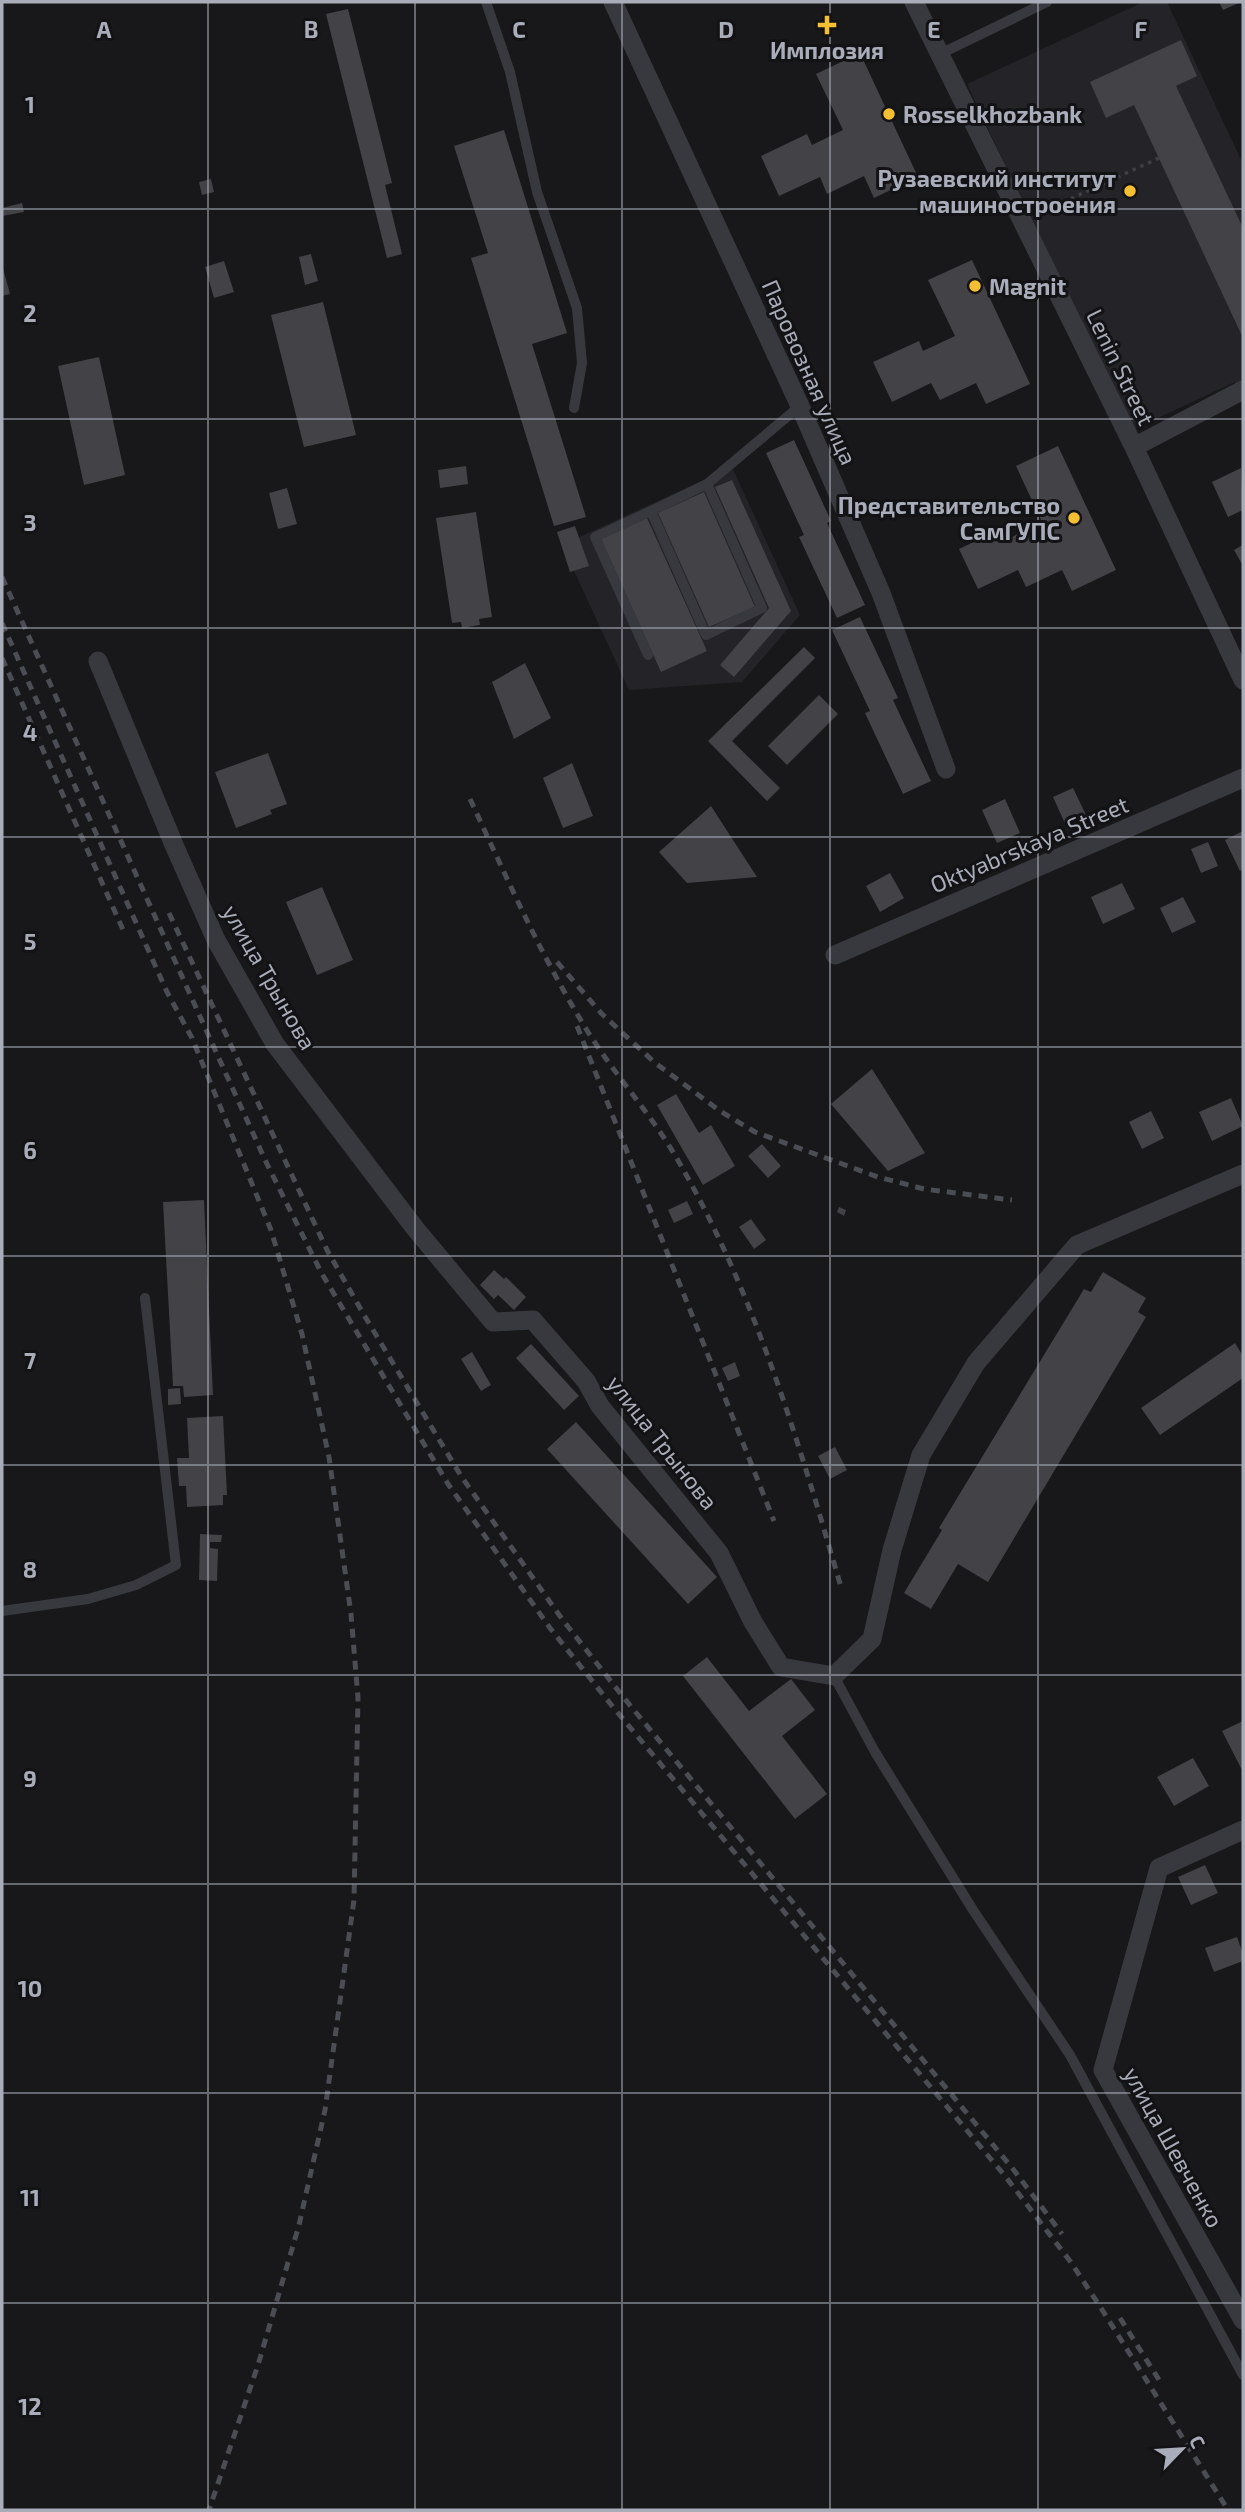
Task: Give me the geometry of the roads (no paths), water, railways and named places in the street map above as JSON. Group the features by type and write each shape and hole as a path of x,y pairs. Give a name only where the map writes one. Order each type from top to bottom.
{"street":[{"name":"Паровозная улица","path":"613,2 800,406 881,593 946,769"},
{"name":"Lenin Street","path":"914,2 1134,447 1243,680"},
{"path":"1134,447 1243,390"},
{"name":"улица Трынова","path":"98,661 173,845 216,940 275,1044 414,1227 493,1322 533,1320 586,1381 600,1406 719,1553 753,1622 781,1667 834,1676"},
{"name":"Oktyabrskaya Street","path":"835,955 1243,779"},
{"path":"834,1676 872,1639 892,1550 921,1455 976,1363 1077,1245 1243,1174"},
{"name":"улица Шевченко","path":"1242,2316 1103,2070 1159,1868 1243,1830"}],"lane":[{"path":"486,2 510,72 537,192 577,309 582,363 573,408"},
{"path":"940,54 1047,2"},
{"path":"648,655 595,537 707,484 800,406"},
{"path":"651,511 706,635 762,608 707,484"},
{"path":"2,1611 89,1599 136,1585 176,1565 145,1298"},
{"path":"834,1676 875,1752 973,1910 1070,2055 1243,2375"}],"railway":[{"path":"2,577 267,1164 322,1274 448,1484 550,1628 613,1707 1005,2176 1070,2261 1228,2510"},
{"path":"2,623 167,992 192,1038 271,1230 302,1334 329,1457 351,1614 358,1698 354,1900 325,2110 299,2225 258,2365 209,2510"},
{"path":"2,658 124,932"},
{"path":"470,799 553,971 596,1044 676,1157 729,1260 772,1367 841,1587"},
{"path":"169,913 327,1250 461,1476 562,1619 624,1698 1013,2169 1062,2234"},
{"path":"557,962 602,1014 654,1062 720,1111 755,1132 878,1177 924,1189 1012,1200"},
{"path":"577,1026 774,1521"},
{"path":"1120,2318 1161,2383"}],"place":[{"name":"Имплозия","path":"827,25"},
{"name":"Rosselkhozbank","path":"889,114"},
{"name":"Рузаевский институт машиностроения","path":"1130,191"},
{"name":"Magnit","path":"975,286"},
{"name":"Представительство СамГУПС","path":"1074,518"}]}
